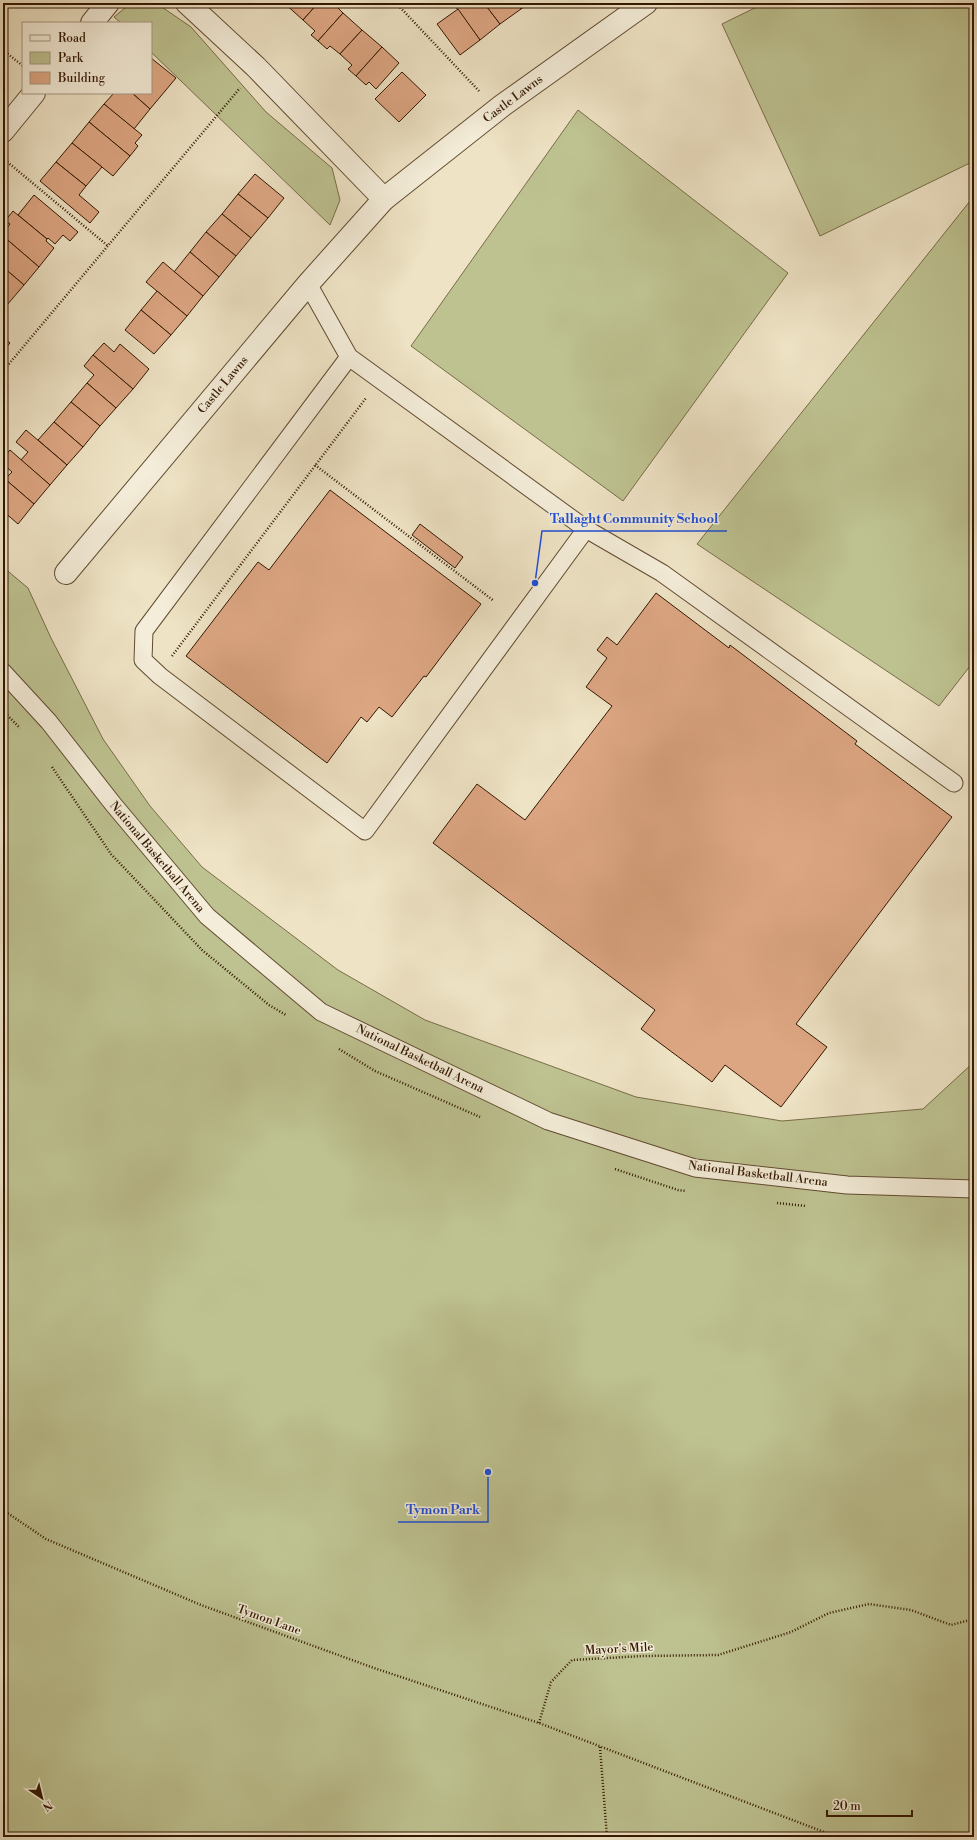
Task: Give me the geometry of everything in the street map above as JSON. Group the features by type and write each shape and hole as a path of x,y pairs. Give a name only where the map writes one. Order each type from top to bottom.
{"street":[{"path":"93,22 108,3"},
{"path":"187,3 256,67 384,199"},
{"name":"Castle Lawns","path":"66,573 308,284 384,199 503,105 646,3"},
{"path":"3,130 33,94"}],"lane":[{"path":"308,284 349,358 586,529 662,572 954,783"},
{"path":"349,358 144,631 143,660 160,676 365,831 586,529"},
{"name":"National Basketball Arena","path":"3,672 48,722 113,804 207,916 320,1012 548,1121 695,1168 846,1185 974,1189"}],"path":[{"path":"396,3 482,94"},
{"path":"3,50 22,65"},
{"path":"3,371 240,87"},
{"path":"5,160 108,246"},
{"path":"169,659 368,394"},
{"path":"315,464 494,601"},
{"name":"Tymon Lane","path":"3,1510 46,1539 201,1606 374,1668 539,1723"},
{"name":"Mayor's Mile","path":"539,1723 551,1682 572,1660 643,1656 718,1655 791,1632 830,1613 869,1604 911,1610 951,1625 974,1619"},
{"path":"539,1723 837,1837"},
{"path":"600,1747 607,1837"}],"green space":[{"path":"131,3 156,3 191,27 266,112 332,168 340,200 330,225 152,53 152,22 120,22 114,17"},
{"path":"765,3 974,3 974,161 820,236 722,24"},
{"path":"578,110 788,273 623,501 411,346"},
{"path":"974,196 974,661 939,706 697,544"},
{"path":"3,567 28,588 51,638 103,739 150,806 202,867 338,970 425,1020 636,1097 782,1121 923,1109 974,1062 974,1837 3,1837"}],"building":[{"path":"284,3 318,3 303,20"},
{"path":"318,3 333,3 343,13 318,41 311,35 315,31 303,20"},
{"path":"453,3 484,3 500,24 480,40"},
{"path":"484,3 516,3 521,9 500,24"},
{"path":"516,3 529,3 521,9"},
{"path":"458,9 480,40 460,55 437,24"},
{"path":"343,13 362,30 340,54 330,46 327,49 318,41"},
{"path":"362,30 382,47 356,76 348,69 352,65 340,54"},
{"path":"382,47 399,63 376,89 369,82 366,85 356,76"},
{"path":"152,59 176,78 150,109 133,94 152,94"},
{"path":"402,72 426,95 399,122 375,99"},
{"path":"113,94 133,94 150,109 134,129 104,104"},
{"path":"104,104 142,135 135,143 138,146 130,156 89,122"},
{"path":"89,122 130,156 113,176 72,143"},
{"path":"72,143 102,167 86,186 56,162"},
{"path":"56,162 86,186 79,195 99,212 90,223 40,181"},
{"path":"255,174 284,198 268,218 238,194"},
{"path":"238,194 268,218 251,238 222,214"},
{"path":"34,195 78,232 70,241 63,235 55,244 18,215"},
{"path":"13,211 47,239 46,241 54,248 39,267 3,236 3,233 10,224 5,221"},
{"path":"222,214 251,238 236,256 206,232"},
{"path":"206,232 236,256 219,277 190,252"},
{"path":"3,236 39,267 24,285 3,267"},
{"path":"190,252 219,277 203,296 174,272"},
{"path":"163,262 203,296 187,316 146,282"},
{"path":"3,267 24,285 7,305 3,302"},
{"path":"157,291 187,316 171,335 141,310"},
{"path":"141,310 171,335 154,354 125,330"},
{"path":"3,337 10,343 3,351"},
{"path":"104,343 114,352 120,344 149,369 133,389 93,355"},
{"path":"93,355 133,389 116,408 87,383 94,375 84,366"},
{"path":"87,383 116,408 100,426 71,402"},
{"path":"71,402 100,426 83,447 54,422"},
{"path":"54,422 83,447 67,465 38,440"},
{"path":"26,430 67,465 50,485 21,460 28,452 16,442"},
{"path":"10,450 50,485 34,504 5,479 12,472 3,464 3,458"},
{"path":"5,479 34,504 18,524 3,511 3,481"},
{"path":"330,490 481,604 426,677 424,676 392,717 379,707 367,722 361,717 327,763 186,656 258,562 269,570"},
{"path":"420,524 463,557 455,568 412,535"},
{"path":"656,593 729,648 730,645 857,741 855,744 952,817 796,1024 827,1047 781,1107 725,1065 712,1082 641,1029 655,1010 433,843 477,784 525,820 612,706 586,687 607,658 597,650 607,637 617,645"}],"place":[{"name":"Tallaght Community School","path":"535,583"},
{"name":"Tymon Park","path":"488,1472"}]}
